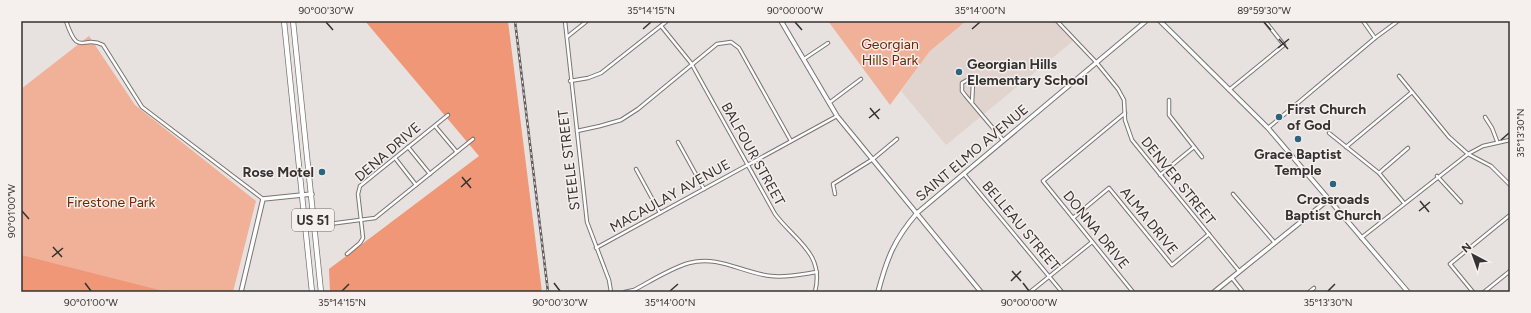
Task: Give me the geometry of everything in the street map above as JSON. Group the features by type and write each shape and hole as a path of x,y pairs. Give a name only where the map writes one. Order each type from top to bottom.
{"highway":[{"name":"US 51","path":"284,21 312,292"},
{"name":"US 51","path":"293,21 321,292"},
{"path":"306,237 315,236"},
{"path":"310,268 318,267"}],"street":[{"path":"66,21 71,37 76,42 82,44 98,42 103,45 142,107 264,199 312,194"},
{"name":"STEELE STREET","path":"565,21 570,81 587,222 609,280 611,292"},
{"path":"566,38 587,21"},
{"path":"570,81 588,78 601,73 667,21"},
{"path":"781,21 837,116 981,292"},
{"name":"DENVER STREET","path":"1057,21 1096,62 1118,89 1124,100 1126,112 1125,120 1132,140 1240,272"},
{"name":"SAINT ELMO AVENUE","path":"878,292 893,246 903,229 917,213 1146,21"},
{"path":"1160,21 1268,128 1408,292"},
{"path":"1229,90 1284,45 1265,21"},
{"path":"1363,21 1375,38"},
{"path":"1268,128 1375,38 1398,21"},
{"name":"BALFOUR STREET","path":"661,26 691,63 775,214 784,226 806,247 817,272 815,292"},
{"path":"576,131 621,120 638,109 691,63 717,44 732,42 739,48 791,141"},
{"path":"804,59 828,42"},
{"path":"1399,76 1449,137 1468,154 1491,166 1510,184"},
{"path":"829,104 861,79"},
{"path":"972,103 973,83 968,79 962,83 961,87 965,95 1004,140"},
{"path":"1346,147 1412,92"},
{"path":"1169,100 1169,115 1202,157"},
{"name":"DONNA DRIVE","path":"1126,112 1043,181 1133,292"},
{"name":"DENA DRIVE","path":"347,254 360,242 362,238 358,194 360,186 448,115"},
{"name":"MACAULAY AVENUE","path":"596,248 837,116"},
{"path":"1485,117 1492,128 1497,141"},
{"path":"435,126 456,152"},
{"path":"1330,133 1379,173 1404,203"},
{"path":"314,226 375,218 473,139"},
{"path":"834,194 833,184 873,159 897,139"},
{"path":"1361,238 1438,176 1468,154 1497,141 1510,140"},
{"path":"678,142 704,189"},
{"path":"408,147 430,174"},
{"path":"1160,174 1194,147"},
{"path":"1379,173 1408,148"},
{"path":"395,158 416,184"},
{"path":"636,169 660,213"},
{"name":"BELLEAU STREET","path":"964,174 1062,292"},
{"path":"1438,176 1461,202"},
{"name":"ALMA DRIVE","path":"1073,218 1109,188 1172,265 1209,234"},
{"path":"1233,194 1275,243"},
{"path":"241,292 264,199"},
{"path":"1214,292 1328,200"},
{"path":"1473,292 1450,264 1510,215"},
{"path":"1030,292 1092,242"},
{"path":"625,292 634,290 688,263 706,260 737,266 748,272 773,276 817,272"},
{"path":"1484,292 1510,271"},
{"path":"1232,278 1244,292"},
{"path":"1309,292 1314,288"}],"shaded area":[{"path":"365,21 508,21 542,292 330,292 329,269 479,156"},
{"path":"966,21 1055,21 1073,41 946,145 901,91 930,51"},
{"path":"21,255 167,292 21,292"}],"green space":[{"name":"Georgian Hills Park","path":"828,21 966,21 930,51 890,105"},
{"name":"Firestone Park","path":"89,36 135,105 256,201 233,292 21,292 21,89"}],"railway":[{"path":"515,21 548,292"}],"place":[{"name":"Georgian Hills Elementary School","path":"959,72"},
{"name":"First Church of God","path":"1279,117"},
{"name":"Grace Baptist Temple","path":"1298,139"},
{"name":"Rose Motel","path":"322,172"},
{"name":"Crossroads Baptist Church","path":"1333,184"}]}
